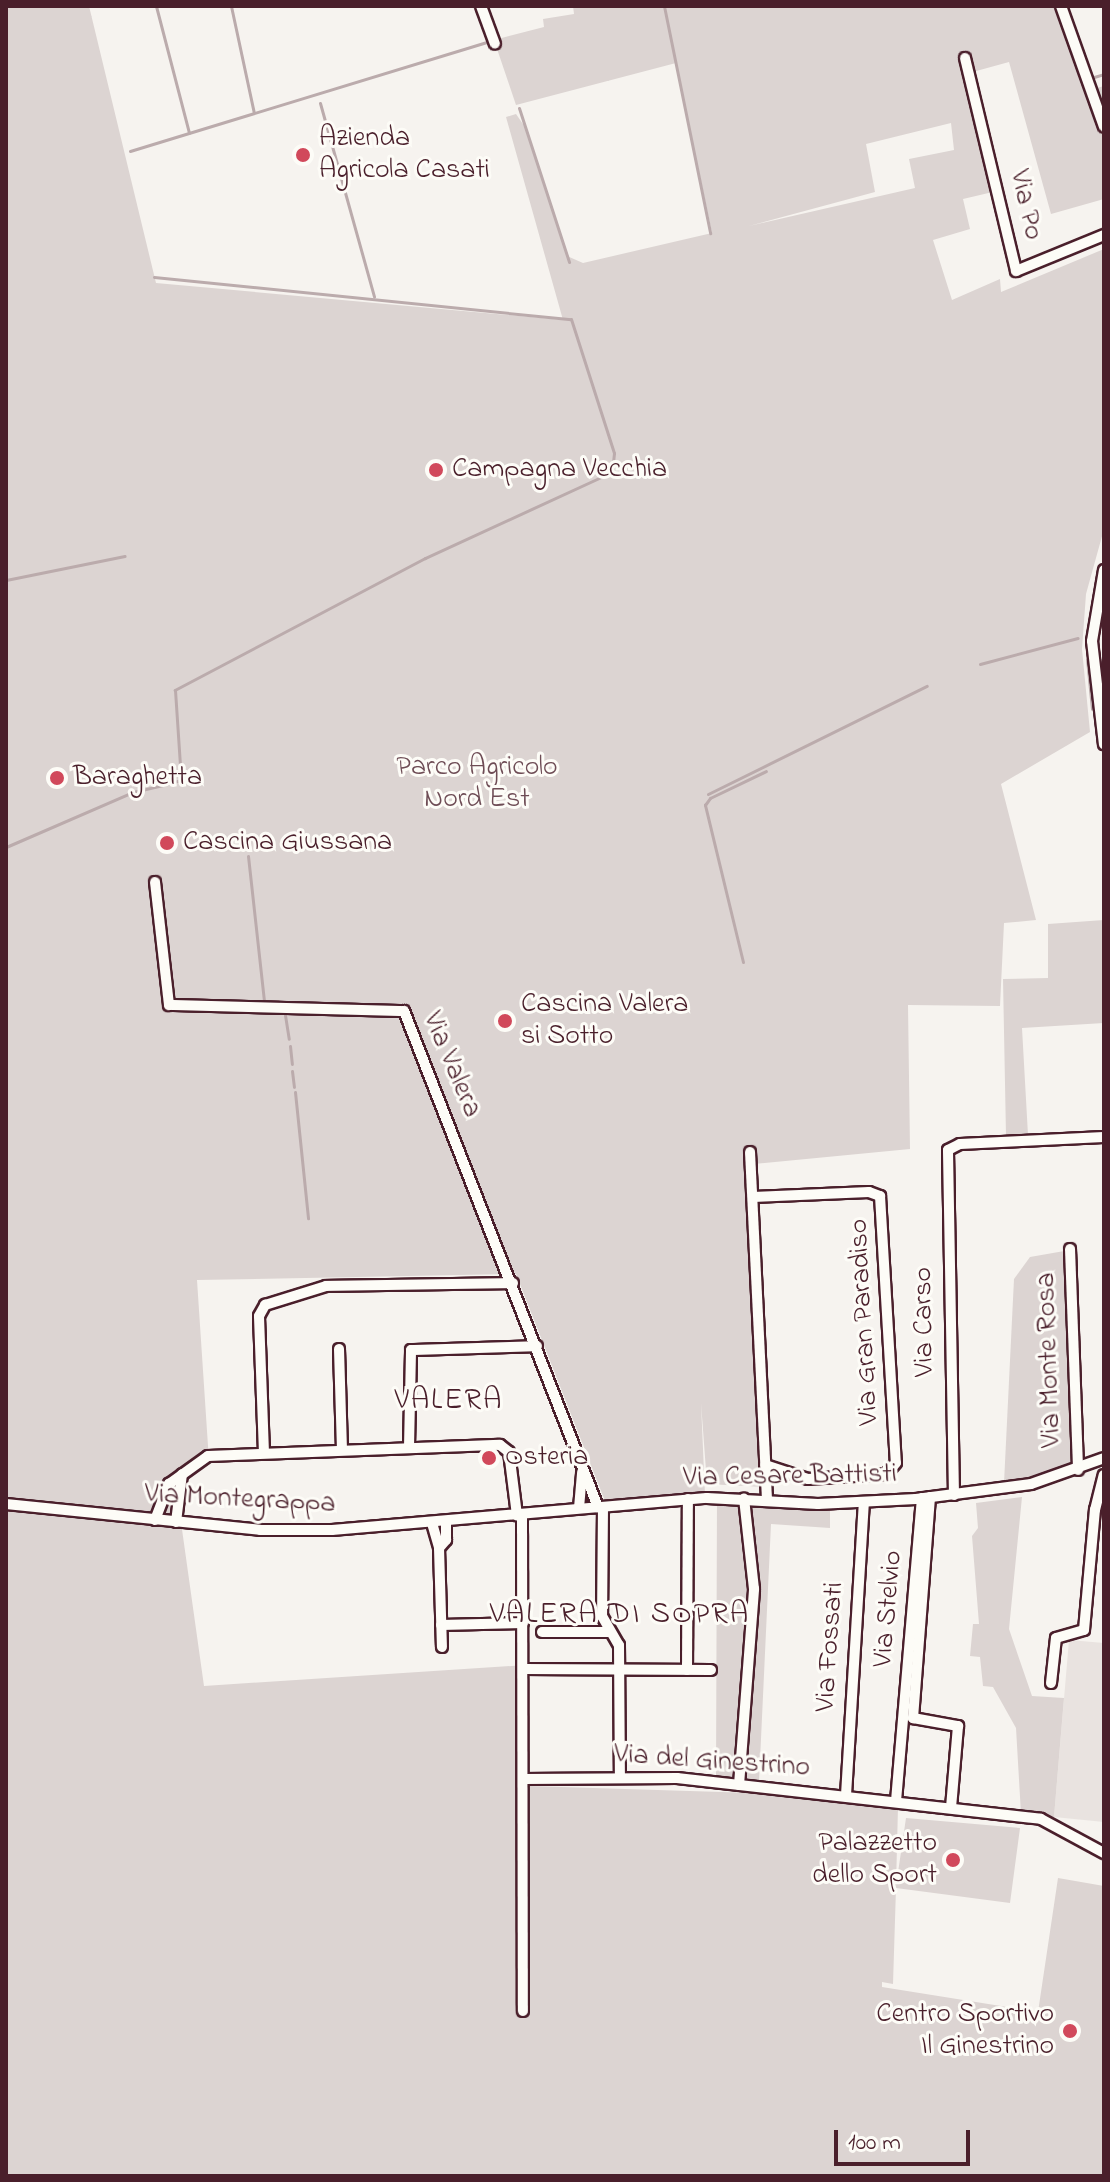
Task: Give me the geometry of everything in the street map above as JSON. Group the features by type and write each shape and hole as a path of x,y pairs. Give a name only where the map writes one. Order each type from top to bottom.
{"street":[{"path":"481,6 495,44"},
{"path":"1061,6 1104,127"},
{"name":"Via Po","path":"965,58 1016,271 1104,235"},
{"path":"1104,570 1092,637 1104,744"},
{"path":"1092,637 1104,637"},
{"name":"Via Valera","path":"155,882 169,1005 404,1011 513,1283 582,1472 601,1507"},
{"name":"Via Carso","path":"954,1495 950,1148 1104,1137"},
{"path":"750,1152 767,1501"},
{"name":"Via Gran Paradiso","path":"753,1197 869,1192 880,1196 896,1463 886,1474 812,1479 790,1477 765,1465"},
{"name":"Via Monte Rosa","path":"1070,1249 1078,1470"},
{"path":"264,1453 259,1316 265,1305 326,1286 513,1283"},
{"path":"409,1447 411,1350 537,1346"},
{"path":"339,1349 342,1450"},
{"path":"155,1520 164,1491 184,1469 208,1456 409,1447 506,1447 520,1514 524,1669 523,2011"},
{"name":"Via Cesare Battisti","path":"520,1514 688,1499 864,1503 926,1498 1026,1485 1078,1470 1104,1458"},
{"path":"176,1522 176,1490 184,1469"},
{"name":"Via Valera","path":"579,1508 582,1472"},
{"path":"1051,1683 1056,1638 1084,1630 1104,1475"},
{"name":"Via Stelvio","path":"896,1801 908,1720 926,1498"},
{"path":"687,1670 688,1499"},
{"path":"739,1785 755,1581 744,1499"},
{"name":"Via Fossati","path":"846,1795 864,1503"},
{"name":"Via Montegrappa","path":"6,1504 285,1531 446,1522 520,1514"},
{"path":"601,1507 602,1616 608,1632 619,1643 620,1777"},
{"path":"439,1548 446,1540 446,1522"},
{"path":"432,1523 439,1548 442,1647"},
{"path":"441,1625 523,1623"},
{"path":"542,1632 608,1632"},
{"path":"524,1669 711,1670"},
{"path":"908,1720 958,1726 951,1808"},
{"name":"Via del Ginestrino","path":"524,1779 620,1777 739,1785 1045,1819 1104,1853"}],"shaded area":[{"path":"1069,1640 1104,1643 1104,1822 1054,1817"}],"green space":[{"name":"Parco Agricolo Nord Est","path":"6,6 89,6 156,283 563,320 506,117 516,114 525,127 567,256 583,263 712,233 676,63 516,105 494,40 544,27 543,19 574,14 573,6 1053,6 1086,91 1104,86 1104,199 1051,214 1009,62 969,73 997,191 963,199 970,229 933,240 952,300 1000,279 1001,292 1104,249 1104,529 1086,594 1082,649 1090,732 1001,784 1036,920 1004,923 1000,1006 908,1005 910,1149 754,1164 763,1487 707,1484 701,1403 705,1495 605,1501 516,1274 197,1280 209,1461 194,1471 180,1494 179,1508 204,1686 526,1665 529,1786 754,1793 898,1807 896,1886 906,1818 1020,1828 1010,1903 896,1888 893,1984 882,1982 882,1987 1038,2012 1058,1878 1104,1886 1104,2176 6,2176","holes":["951,123 954,150 909,159 915,188 749,226 875,192 866,144"]},
{"path":"1104,920 1104,1023 1022,1028 1028,1135 1006,1136 1003,979 1048,978 1048,924"},
{"path":"1070,1250 1074,1467 1004,1483 1014,1279 1030,1257"},
{"path":"717,1497 830,1504 830,1528 771,1524 759,1782 716,1778"},
{"path":"1022,1497 1009,1629 1032,1696 1064,1698 1054,1817 1021,1814 1016,1728 993,1687 983,1686 980,1657 970,1656 973,1624 979,1624 972,1536 978,1528 976,1503"}],"waterway":[{"path":"156,6 189,133"},
{"path":"231,6 254,113"},
{"path":"664,6 710,233"},
{"path":"130,151 487,42"},
{"path":"1094,77 1104,74"},
{"path":"320,103 374,297"},
{"path":"519,108 569,262"},
{"path":"154,277 571,319 614,453 612,472 425,558 175,690 181,780 174,782"},
{"path":"6,580 125,556"},
{"path":"980,664 1078,638"},
{"path":"1087,659 1092,709"},
{"path":"708,794 927,686"},
{"path":"743,962 705,805 710,798 766,771"},
{"path":"6,847 133,792 167,784"},
{"path":"248,856 264,1001 278,1001"},
{"path":"285,1015 289,1039"},
{"path":"290,1046 292,1064"},
{"path":"292,1071 294,1087"},
{"path":"295,1092 308,1218"}],"place":[{"name":"Azienda Agricola Casati","path":"303,155"},
{"name":"Campagna Vecchia","path":"436,470"},
{"name":"Baraghetta","path":"57,778"},
{"name":"Cascina Giussana","path":"167,843"},
{"name":"Cascina Valera si Sotto","path":"505,1021"},
{"name":"Osteria","path":"489,1458"},
{"name":"Palazzetto dello Sport","path":"953,1860"},
{"name":"Centro Sportivo Il Ginestrino","path":"1070,2031"}],"district":[{"name":"VALERA","path":"449,1401"},
{"name":"VALERA DI SOPRA","path":"620,1615"}]}
